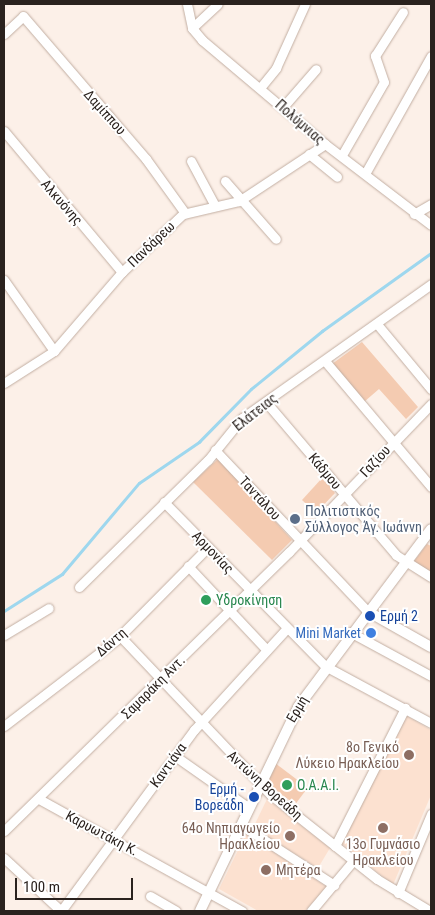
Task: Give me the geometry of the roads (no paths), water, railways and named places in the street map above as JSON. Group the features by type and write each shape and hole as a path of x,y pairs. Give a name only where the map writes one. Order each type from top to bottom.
{"street":[{"path":"187,4 192,28"},
{"path":"192,28 218,4"},
{"path":"260,88 276,68 305,4"},
{"path":"342,155 384,82 375,56 403,12"},
{"name":"Δαμίππου","path":"4,34 20,16 146,159 185,213"},
{"name":"Πολύμνιας","path":"192,28 325,144 366,172 414,214 431,225"},
{"path":"366,172 431,56"},
{"path":"284,107 316,70"},
{"name":"Αλκυόνης","path":"4,131 122,272"},
{"name":"Πανδάρεω","path":"4,383 17,378 54,351 122,272 185,213 239,201 325,144"},
{"path":"309,154 337,177"},
{"path":"191,161 215,206"},
{"path":"225,181 239,201 276,239"},
{"path":"414,214 431,204"},
{"path":"4,280 54,351"},
{"name":"Ελάτειας","path":"79,587 215,450 238,422 431,284"},
{"path":"377,324 431,389"},
{"path":"325,361 431,487"},
{"path":"4,378 17,378"},
{"name":"Κάδμου","path":"266,402 405,562 431,577"},
{"name":"Γαζίου","path":"299,540 431,404"},
{"name":"Ταντάλου","path":"215,450 367,611"},
{"name":"Αρμονίας","path":"164,502 325,666 431,723"},
{"name":"Ερμή","path":"200,911 276,746 325,666 405,562 427,543 431,529"},
{"name":"Σαμαράκη Αντ.","path":"4,831 161,679 299,540"},
{"name":"Δάντη","path":"4,726 120,636 208,547"},
{"path":"188,566 267,650"},
{"path":"4,635 49,608"},
{"path":"367,611 431,647"},
{"name":"Καντιάνα","path":"61,911 201,723 288,628"},
{"path":"350,632 431,676"},
{"name":"Αντώνη Βορεάδη","path":"120,636 259,784 353,861 398,893 430,911"},
{"path":"335,846 405,708"},
{"path":"175,756 249,808"},
{"name":"Καρυωτάκη Κ.","path":"39,799 210,890 242,911"},
{"path":"398,893 431,818"},
{"path":"241,825 334,884"},
{"path":"4,858 61,911"},
{"path":"311,911 353,861"},
{"path":"150,896 176,911"}],"waterway":[{"path":"4,611 62,574 139,483 199,442 251,389 322,331 431,253"}],"place":[{"name":"Πολιτιστικός Σύλλογος Άγ. Ιωάννη","path":"295,519"},
{"name":"Υδροκίνηση","path":"206,600"},
{"name":"Ερμή 2","path":"370,616"},
{"name":"Mini Market","path":"371,633"},
{"name":"8ο Γενικό Λύκειο Ηρακλείου","path":"409,755"},
{"name":"Ο.Α.Α.Ι.","path":"287,785"},
{"name":"Ερμή - Βορεάδη","path":"254,797"},
{"name":"13o Γυμνάσιο Ηρακλείου","path":"383,828"},
{"name":"64ο Νηπιαγωγείο Ηρακλείου","path":"290,836"},
{"name":"Μητέρα","path":"266,870"}]}
